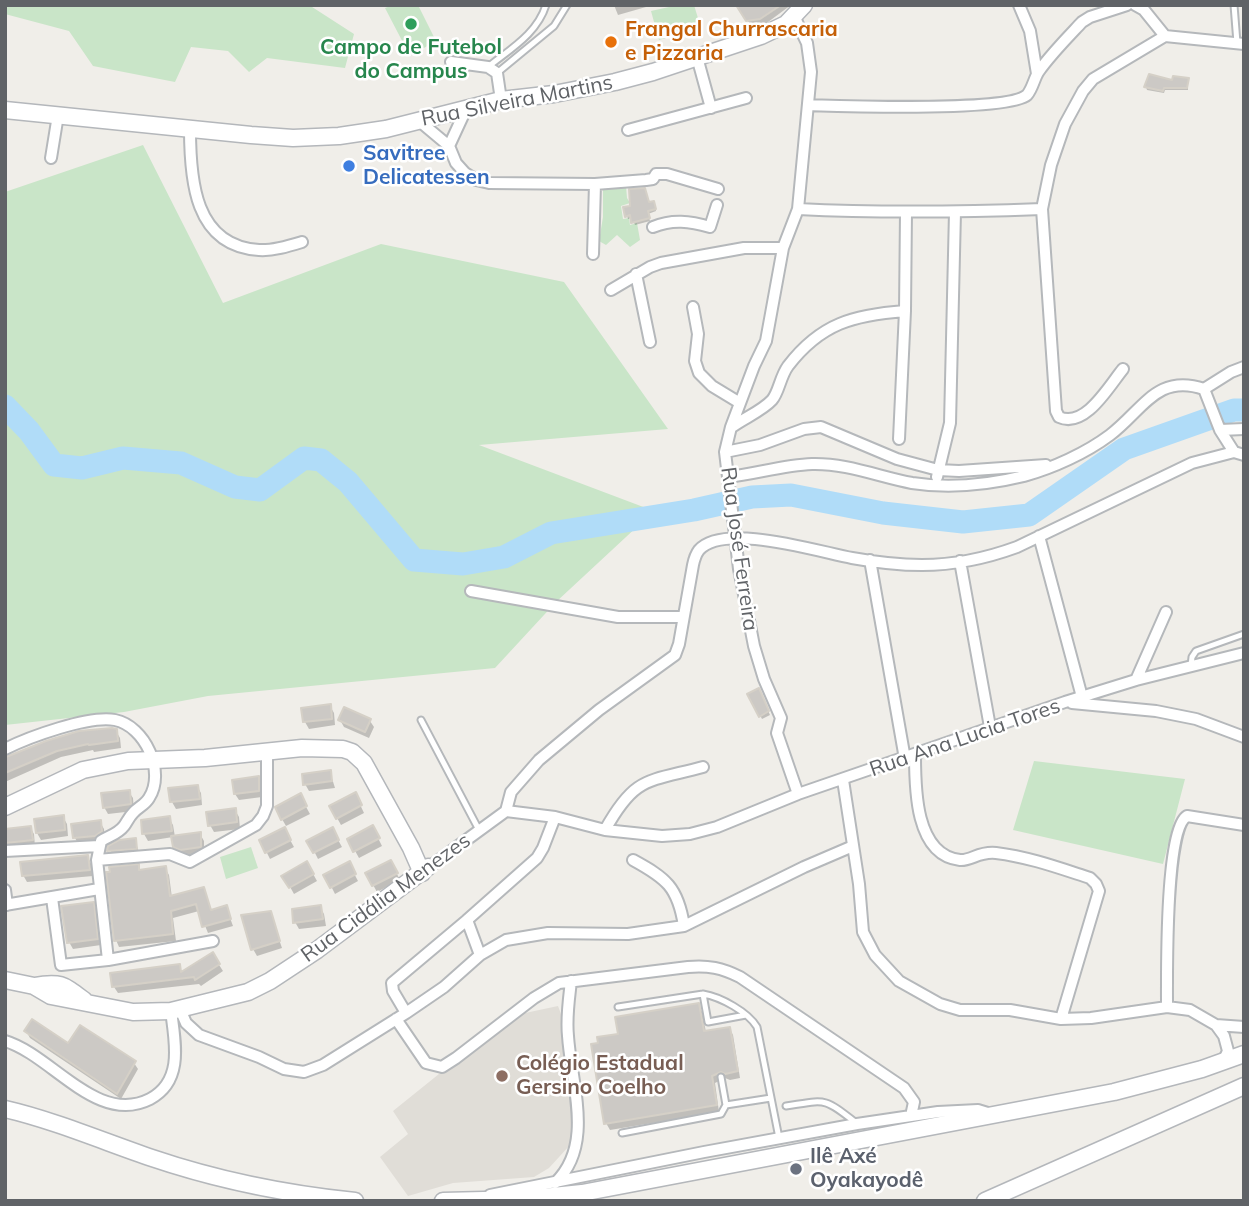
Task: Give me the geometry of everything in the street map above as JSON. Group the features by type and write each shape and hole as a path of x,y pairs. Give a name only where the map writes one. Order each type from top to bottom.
{"main road":[{"name":"Rua Silveira Martins","path":"5,110 293,138 339,136 386,129 501,100 554,94 615,82 761,36 786,23 799,11"},
{"path":"5,807 83,770 128,761 302,748 343,749 364,763 425,870"},
{"name":"Rua Cidália Menezes","path":"34,986 51,996 133,1012 175,1010 248,992 271,981 317,950 425,870"},
{"name":"Rua Cidália Menezes","path":"5,980 34,986 62,984 85,1001"},
{"path":"443,1201 582,1194 1114,1092 1244,1054"},
{"path":"985,1201 1244,1086"},
{"path":"5,1109 155,1159 228,1180 355,1201"}],"street":[{"path":"1019,5 1030,31 1037,74"},
{"path":"807,105 868,107 996,104 1019,99 1026,95 1037,74 1082,22 1127,5"},
{"path":"1136,5 1144,9 1165,36"},
{"name":"Rua José Ferreira","path":"798,794 777,733 780,718 754,646 734,538 725,452 731,427 766,341 774,309 783,248 797,209 810,57 799,11"},
{"path":"1124,369 1086,412 1071,419 1059,416 1056,411 1042,209 1051,165 1065,124 1083,90 1093,79 1165,36 1240,43"},
{"path":"696,57 712,108"},
{"path":"451,62 492,70 501,100"},
{"path":"628,130 746,98"},
{"path":"449,146 467,107"},
{"path":"51,158 58,115"},
{"path":"418,120 449,146 456,163 465,173 489,183 595,184 646,180 653,179 656,174 667,174 719,188"},
{"path":"190,129 190,167 195,192 211,228 226,241 261,250 302,242"},
{"path":"593,254 595,184"},
{"path":"653,227 666,221 682,221 710,227 717,205"},
{"path":"797,209 955,212 1042,209"},
{"path":"899,439 906,212"},
{"path":"936,486 950,423 955,212"},
{"path":"611,290 650,267 674,260 744,248 783,248"},
{"path":"636,274 650,342"},
{"path":"693,307 698,334 695,361 699,373 712,386 740,403"},
{"path":"731,427 772,400 779,380 797,356 834,325 863,316 905,311"},
{"path":"1204,389 1244,367"},
{"path":"703,767 641,783 624,798 605,830 555,817 506,811 511,792 538,761 599,710 671,660 680,643 696,555 705,546 734,538 802,546 870,560 922,565 989,557 1192,463 1239,454 1220,430 1204,389 1190,384 1174,384 1160,390 1110,435 1057,464 1023,476 959,487 936,486 812,464 728,477"},
{"path":"725,452 760,445 804,429 821,427 897,459 938,470 1057,464"},
{"path":"1220,430 1244,429"},
{"path":"1039,536 1082,697"},
{"path":"870,560 924,831 945,854 963,860 984,853 1013,856 1090,878 1096,884 1098,891 1061,1019"},
{"path":"960,561 990,727"},
{"path":"471,591 618,617 683,617"},
{"path":"1136,680 1166,612"},
{"name":"Rua Ana Lucia Tores","path":"605,830 662,836 690,834 718,827 798,794 990,727 1136,680 1244,653"},
{"path":"1066,702 1196,719 1244,737"},
{"path":"5,749 36,736 87,722 115,720 128,725 146,742 153,760 154,782 150,797 130,815 124,826 114,835 105,838 99,846 99,889 108,960"},
{"path":"97,860 170,855 190,862 256,825 267,806 267,751"},
{"path":"843,780 859,884 863,932 875,955 899,981 950,1008 1010,1010 1061,1019 1091,1018 1167,1007 1190,1010 1216,1025 1244,1027"},
{"name":"Rua Cidália Menezes","path":"425,870 506,811"},
{"path":"555,817 544,848 537,858 392,983 401,1016 426,1063 442,1067 534,998 559,983 705,965 728,971 792,1011 904,1088 914,1102 911,1116"},
{"path":"1167,1007 1170,875 1181,823 1187,817 1244,825"},
{"path":"5,851 99,846"},
{"path":"175,1010 199,1035 284,1069 304,1072 323,1065 444,988 481,955 506,940 582,932 628,934 684,926 853,846"},
{"path":"633,860 656,873 673,888 678,897 684,926"},
{"path":"5,890 6,905 99,889"},
{"path":"52,898 62,984"},
{"path":"467,920 481,955"},
{"path":"61,965 108,960 213,941"},
{"path":"555,1182 570,1165 575,1154 577,1135 567,1033 571,981"},
{"path":"5,1041 25,1049 92,1096 114,1104 146,1101 162,1092 170,1081 174,1057 175,1010"},
{"path":"1216,1025 1227,1043 1228,1051 1223,1062"},
{"path":"174,1037 199,1035"},
{"path":"476,1199 857,1124 971,1110 997,1116"}],"lane":[{"path":"492,70 533,30 546,5"},
{"path":"492,70 554,26 567,5"},
{"path":"1234,5 1240,43"},
{"path":"1191,666 1196,651 1244,634"},
{"path":"421,720 479,830"},
{"path":"704,994 708,1022 747,1015"},
{"path":"618,1007 704,994 747,1015 757,1027 779,1139"},
{"path":"622,1133 721,1114 726,1105 721,1077"},
{"path":"726,1105 771,1098"},
{"path":"786,1106 820,1100 827,1102 857,1124"}],"shaded area":[{"name":"Colégio Estadual Gersino Coelho","path":"558,1006 574,1112 570,1145 549,1168 534,1177 453,1183 408,1196 380,1157 408,1134 393,1111 511,1016"}],"green space":[{"path":"5,5 309,5 354,34 345,68 267,58 249,72 228,51 191,47 175,82 93,66 69,31 5,14"},
{"name":"Campo de Futebol do Campus","path":"393,5 418,5 436,41 410,56 385,8"},
{"path":"678,5 694,5 701,28 659,40 651,11"},
{"path":"143,145 223,303 381,244 564,282 668,429 479,445 654,511 556,602 495,668 208,696 124,712 5,725 5,192"},
{"path":"626,186 630,203 621,206 623,219 629,218 630,225 637,223 640,240 630,247 617,235 606,245 599,241 603,217 603,190"},
{"path":"1034,761 1185,779 1163,864 1013,830"},
{"path":"251,847 258,868 226,879 220,857"}],"building":[{"path":"736,5 781,5 760,19 746,21"},
{"path":"1149,74 1172,80 1173,76 1189,78 1187,88 1164,88 1163,91 1144,87"},
{"path":"645,188 649,202 654,201 656,209 648,211 650,218 631,223 630,215 625,217 623,207 630,206 629,189"},
{"path":"759,688 769,711 759,717 747,694"},
{"path":"331,704 332,719 303,722 301,708"},
{"path":"344,707 371,719 365,732 338,720"},
{"path":"117,729 118,741 57,751 5,773 6,757 79,731"},
{"path":"331,770 332,781 303,785 302,774"},
{"path":"259,776 259,791 234,794 232,780"},
{"path":"198,785 200,799 170,802 168,788"},
{"path":"130,790 131,804 103,808 101,793"},
{"path":"356,792 362,805 336,819 329,806"},
{"path":"301,793 307,806 281,820 275,807"},
{"path":"236,808 237,822 208,826 206,812"},
{"path":"64,815 65,830 36,833 34,819"},
{"path":"170,816 172,831 142,834 141,820"},
{"path":"101,820 102,831 95,836 73,838 71,824"},
{"path":"373,825 380,838 353,852 347,839"},
{"path":"31,826 33,840 5,843 5,829"},
{"path":"285,827 291,840 265,853 259,840"},
{"path":"333,827 339,840 313,853 306,841"},
{"path":"201,832 201,847 180,850 173,847 171,836"},
{"path":"136,838 137,849 107,851 108,846 119,840"},
{"path":"88,855 90,870 22,876 20,862"},
{"path":"391,860 398,873 372,886 365,873"},
{"path":"307,861 314,874 289,888 281,876"},
{"path":"350,861 356,874 330,888 323,875"},
{"path":"139,864 139,870 166,866 170,896 204,887 211,910 227,905 231,919 202,927 196,904 171,911 173,934 114,941 106,872 110,872 109,867"},
{"path":"94,902 98,939 67,943 61,906"},
{"path":"321,905 323,919 293,923 292,909"},
{"path":"271,911 280,941 251,950 241,915"},
{"path":"213,952 220,964 195,980 194,977 112,987 110,973 180,964 181,972"},
{"path":"699,1003 704,1031 730,1027 738,1071 725,1074 721,1072 712,1076 717,1105 604,1124 591,1044 598,1043 597,1037 618,1034 615,1017"},
{"path":"32,1019 68,1043 80,1025 136,1061 117,1094 24,1031"}],"waterway":[{"path":"5,406 29,431 54,465 82,468 123,458 181,463 235,487 260,490 304,458 321,460 348,482 414,560 463,564 504,557 551,533 694,510 752,497 791,495 883,513 963,522 1029,515 1124,449 1234,410 1244,410"}],"place":[{"name":"Campo de Futebol do Campus","path":"411,24"},
{"name":"Frangal Churrascaria e Pizzaria","path":"611,42"},
{"name":"Savitree Delicatessen","path":"349,166"},
{"name":"Colégio Estadual Gersino Coelho","path":"502,1076"},
{"name":"Ilê Axé Oyakayodê","path":"796,1169"}]}
